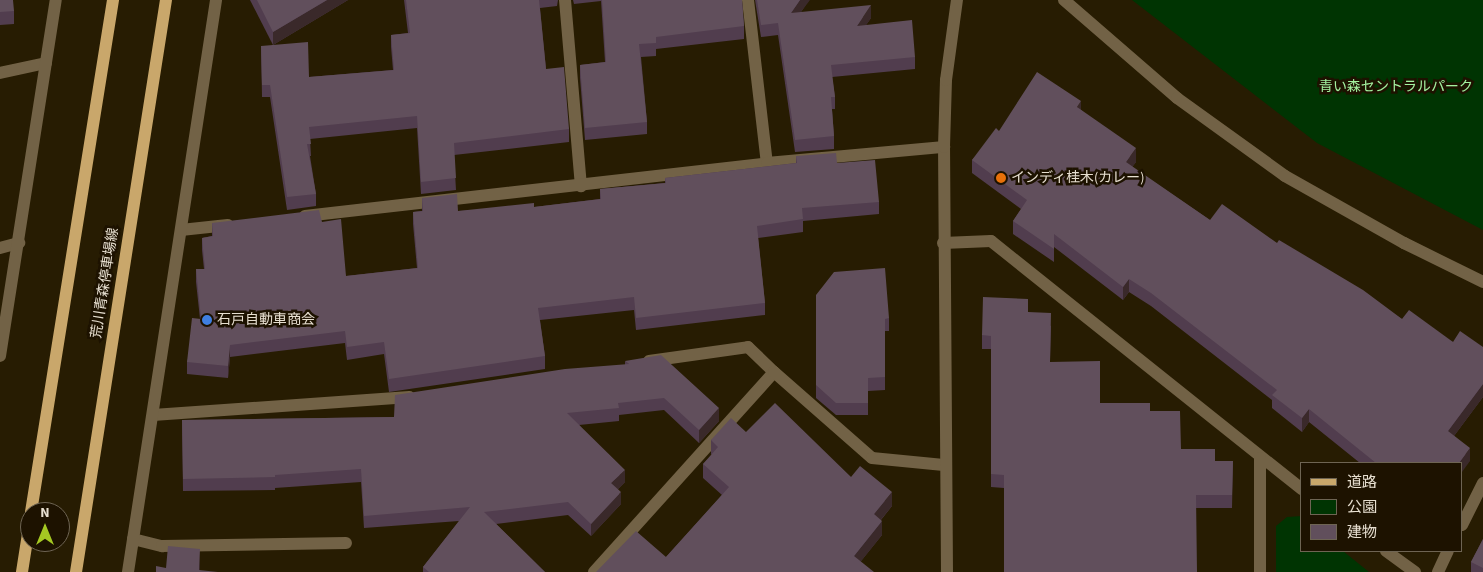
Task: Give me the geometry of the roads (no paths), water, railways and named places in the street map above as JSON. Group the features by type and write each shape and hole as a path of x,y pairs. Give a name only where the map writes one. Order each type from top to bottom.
{"main road":[{"path":"33,502 113,0"},
{"name":"荒川青森停車場線","path":"76,572 166,0"},
{"path":"22,572 25,552"}],"street":[{"path":"0,356 56,0"},
{"path":"128,572 216,0"},
{"path":"564,0 581,186"},
{"path":"748,0 767,163"},
{"path":"947,572 944,465 944,147 946,80 957,0"},
{"path":"1064,0 1177,98 1285,176 1404,243 1483,282"},
{"path":"0,72 46,64"},
{"path":"288,218 581,186 767,163 944,147"},
{"path":"181,230 239,224"},
{"path":"943,243 991,241 1260,458 1300,488"},
{"path":"0,248 19,243"},
{"path":"632,364 748,347 872,458 944,465"},
{"path":"594,572 774,372"},
{"path":"152,415 388,400 427,394"},
{"path":"1260,458 1260,572"},
{"path":"1463,522 1483,483"},
{"path":"133,539 162,546 346,543"},
{"path":"1387,552 1415,572"},
{"path":"1438,572 1448,552"}],"place":[{"name":"インディ桂木(カレー)","path":"1001,178"},
{"name":"石戸自動車商会","path":"207,320"}],"park label":[{"name":"青い森セントラルパーク","path":"1396,87"}]}
